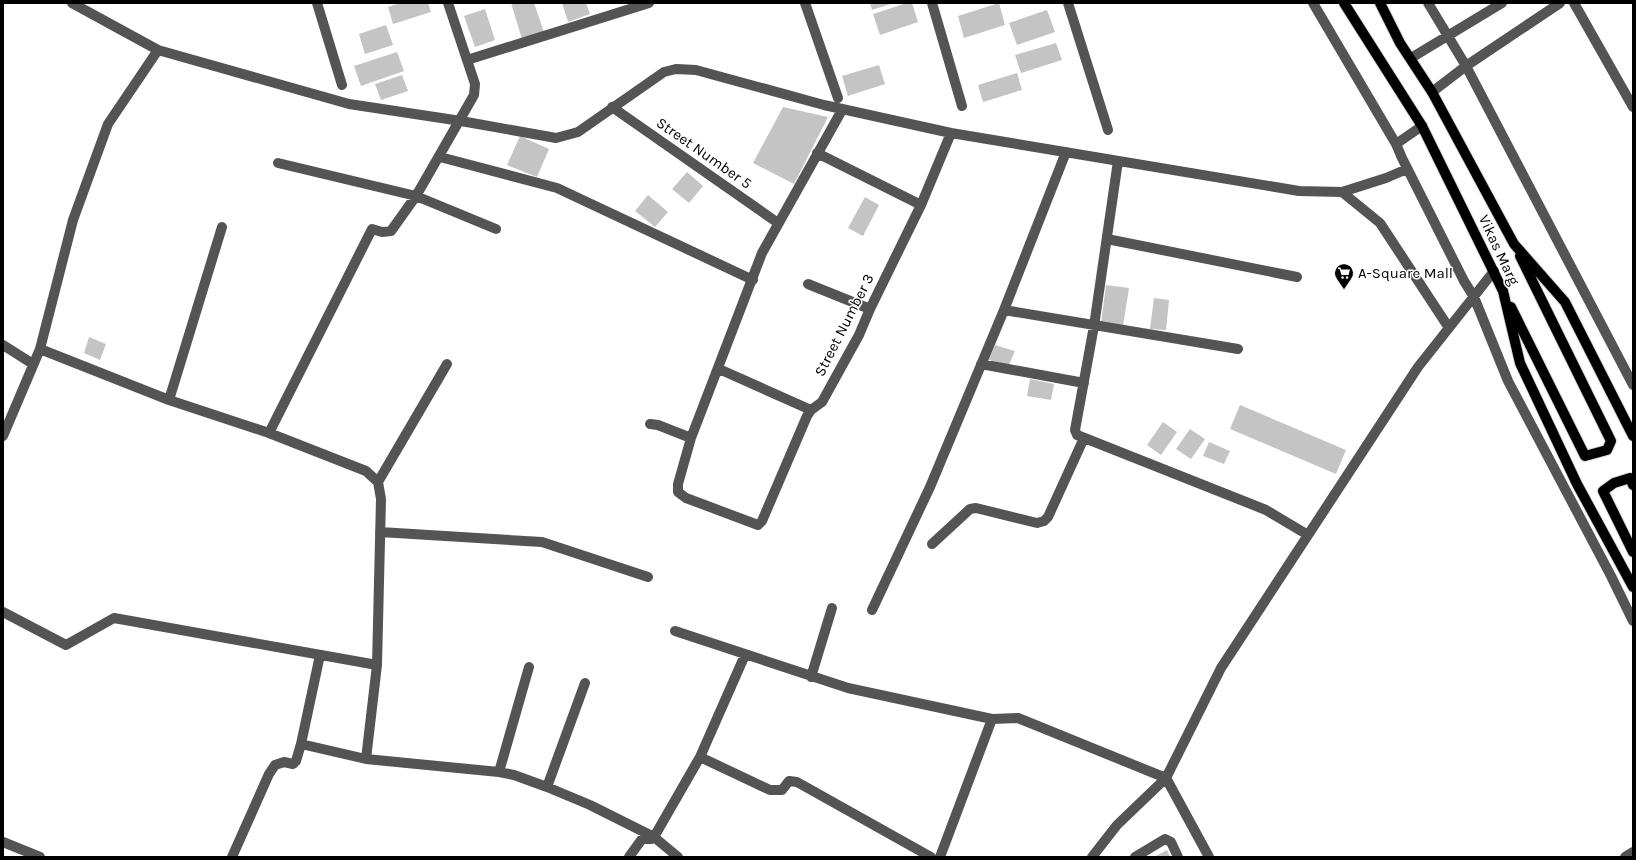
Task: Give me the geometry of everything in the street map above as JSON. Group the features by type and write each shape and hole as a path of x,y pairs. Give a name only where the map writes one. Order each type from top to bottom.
{"main road":[{"name":"Vikas Marg","path":"1344,3 1422,126 1494,271 1503,291 1520,363 1577,484 1633,587"},
{"name":"Vikas Marg","path":"1380,3 1400,43 1432,92 1514,244 1565,302 1633,436"},
{"path":"1503,291 1585,456 1607,450 1611,441 1514,244"},
{"path":"1633,485 1630,478 1614,482 1603,491 1633,552"}],"street":[{"path":"72,3 158,50 349,104 461,121 556,138 578,132 664,72 676,69 696,70 842,110 951,132 1299,191 1342,192 1386,178 1407,169"},
{"path":"317,3 342,85"},
{"path":"269,433 372,230 382,232 391,231 416,196 440,157 474,95 475,84 448,3"},
{"path":"467,60 649,3"},
{"path":"806,3 838,98"},
{"path":"932,3 962,106"},
{"path":"1068,3 1108,130"},
{"path":"1313,3 1396,144 1407,169 1474,297 1508,381 1611,576 1633,621"},
{"path":"1428,3 1449,35 1466,66 1633,385"},
{"path":"1410,58 1502,3"},
{"path":"1432,92 1466,66 1560,3"},
{"path":"1574,3 1633,107"},
{"path":"3,436 40,349 73,220 108,124 158,50"},
{"name":"Street Number 5","path":"612,107 778,223"},
{"path":"650,424 658,425 691,438 719,370 762,253 842,110"},
{"path":"1396,144 1422,126"},
{"name":"Street Number 3","path":"691,438 678,484 678,492 686,498 758,524 762,521 811,410 822,402 859,335 870,309 921,205 951,132"},
{"path":"872,610 930,487 1004,310 1066,152"},
{"path":"817,153 921,205"},
{"path":"440,157 557,188 753,280"},
{"path":"1118,161 1094,326 1075,430 1077,435 1266,510 1308,535"},
{"path":"278,163 416,196 496,229"},
{"path":"1342,192 1380,223 1449,328"},
{"path":"169,400 222,227"},
{"path":"1107,239 1297,277"},
{"path":"1092,857 1117,825 1166,778 1221,668 1418,367 1494,271"},
{"path":"808,284 870,309"},
{"path":"1004,310 1238,349"},
{"path":"3,345 33,364"},
{"path":"40,349 169,400 269,433 366,471 378,482 381,499 377,665 366,759"},
{"path":"378,482 447,364"},
{"path":"981,364 1084,383"},
{"path":"719,370 811,410"},
{"path":"932,544 970,509 976,508 1037,523 1044,521 1048,517 1084,438"},
{"path":"380,532 542,542 648,577"},
{"path":"811,676 832,608"},
{"path":"3,612 66,646 114,618 377,665"},
{"path":"675,631 848,688 992,719 1018,718 1166,778 1209,857"},
{"path":"232,857 269,774 275,765 284,762 293,764 296,761 320,655"},
{"path":"629,857 642,839 651,839 654,837 700,757 745,655"},
{"path":"499,772 529,667"},
{"path":"547,787 585,683"},
{"path":"940,857 992,719"},
{"path":"301,744 366,759 499,772 514,775 590,805 654,837 678,857"},
{"path":"700,757 770,790 782,790 789,781 797,782 931,857"},
{"path":"1136,857 1165,839 1171,842 1178,857"},
{"path":"3,842 40,857"},
{"path":"1625,857 1633,852"}],"building":[{"path":"400,3 428,3 431,12 393,24 388,7"},
{"path":"511,3 534,3 544,32 522,39"},
{"path":"562,3 586,3 590,14 568,22"},
{"path":"870,3 894,3 872,10"},
{"path":"907,3 912,3 918,22 880,35 873,14"},
{"path":"999,3 1005,25 964,38 958,16"},
{"path":"485,9 495,40 475,47 464,16"},
{"path":"1047,10 1055,32 1017,45 1009,23"},
{"path":"386,25 393,45 365,54 359,34"},
{"path":"1056,43 1062,60 1021,73 1015,55"},
{"path":"397,52 404,71 361,86 354,66"},
{"path":"879,65 885,84 848,96 842,76"},
{"path":"1017,73 1022,90 983,102 978,85"},
{"path":"402,75 408,91 381,100 375,84"},
{"path":"783,107 828,117 794,184 753,163"},
{"path":"520,136 549,149 537,177 507,165"},
{"path":"687,172 703,186 689,203 672,189"},
{"path":"648,195 668,212 655,227 635,211"},
{"path":"865,197 879,205 863,236 848,228"},
{"path":"1106,285 1129,288 1123,326 1101,323"},
{"path":"1154,298 1169,300 1166,330 1150,329"},
{"path":"89,337 106,344 100,360 84,353"},
{"path":"995,345 1015,351 1009,365 989,360"},
{"path":"1030,379 1054,384 1051,400 1027,396"},
{"path":"1240,405 1346,450 1336,474 1230,429"},
{"path":"1163,422 1177,432 1161,455 1147,445"},
{"path":"1190,429 1205,439 1191,459 1176,449"},
{"path":"1209,442 1230,451 1224,464 1203,456"},
{"path":"1167,850 1170,857 1156,856"}],"place":[{"name":"A-Square Mall","path":"1344,290"}]}
